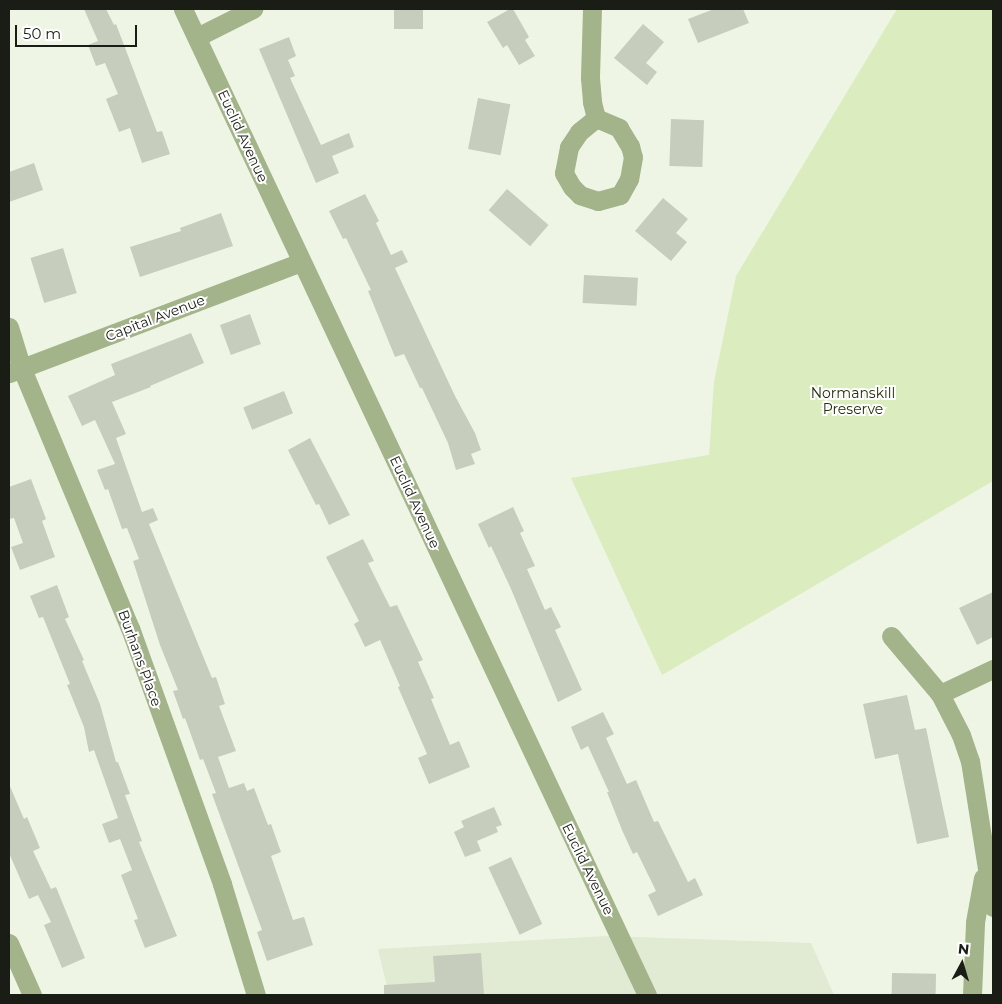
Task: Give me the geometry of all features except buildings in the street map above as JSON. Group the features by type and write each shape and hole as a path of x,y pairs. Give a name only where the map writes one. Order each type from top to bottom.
{"street":[{"name":"Euclid Avenue","path":"184,9 301,262 647,995"},
{"path":"197,37 253,9"},
{"path":"592,9 590,78 592,102 596,118"},
{"name":"Capital Avenue","path":"15,371 301,262"},
{"name":"Burhans Place","path":"9,327 15,371 130,628 222,884 256,995"},
{"path":"891,636 940,694 953,716 970,761 993,907"},
{"path":"940,694 993,669"},
{"path":"972,995 975,922 986,867"},
{"path":"9,943 32,995"}],"shaded area":[{"path":"607,936 811,943 834,995 389,995 378,949"}],"green space":[{"name":"Normanskill Preserve","path":"897,9 993,9 993,481 662,675 571,478 709,455 714,382 736,276"}]}
